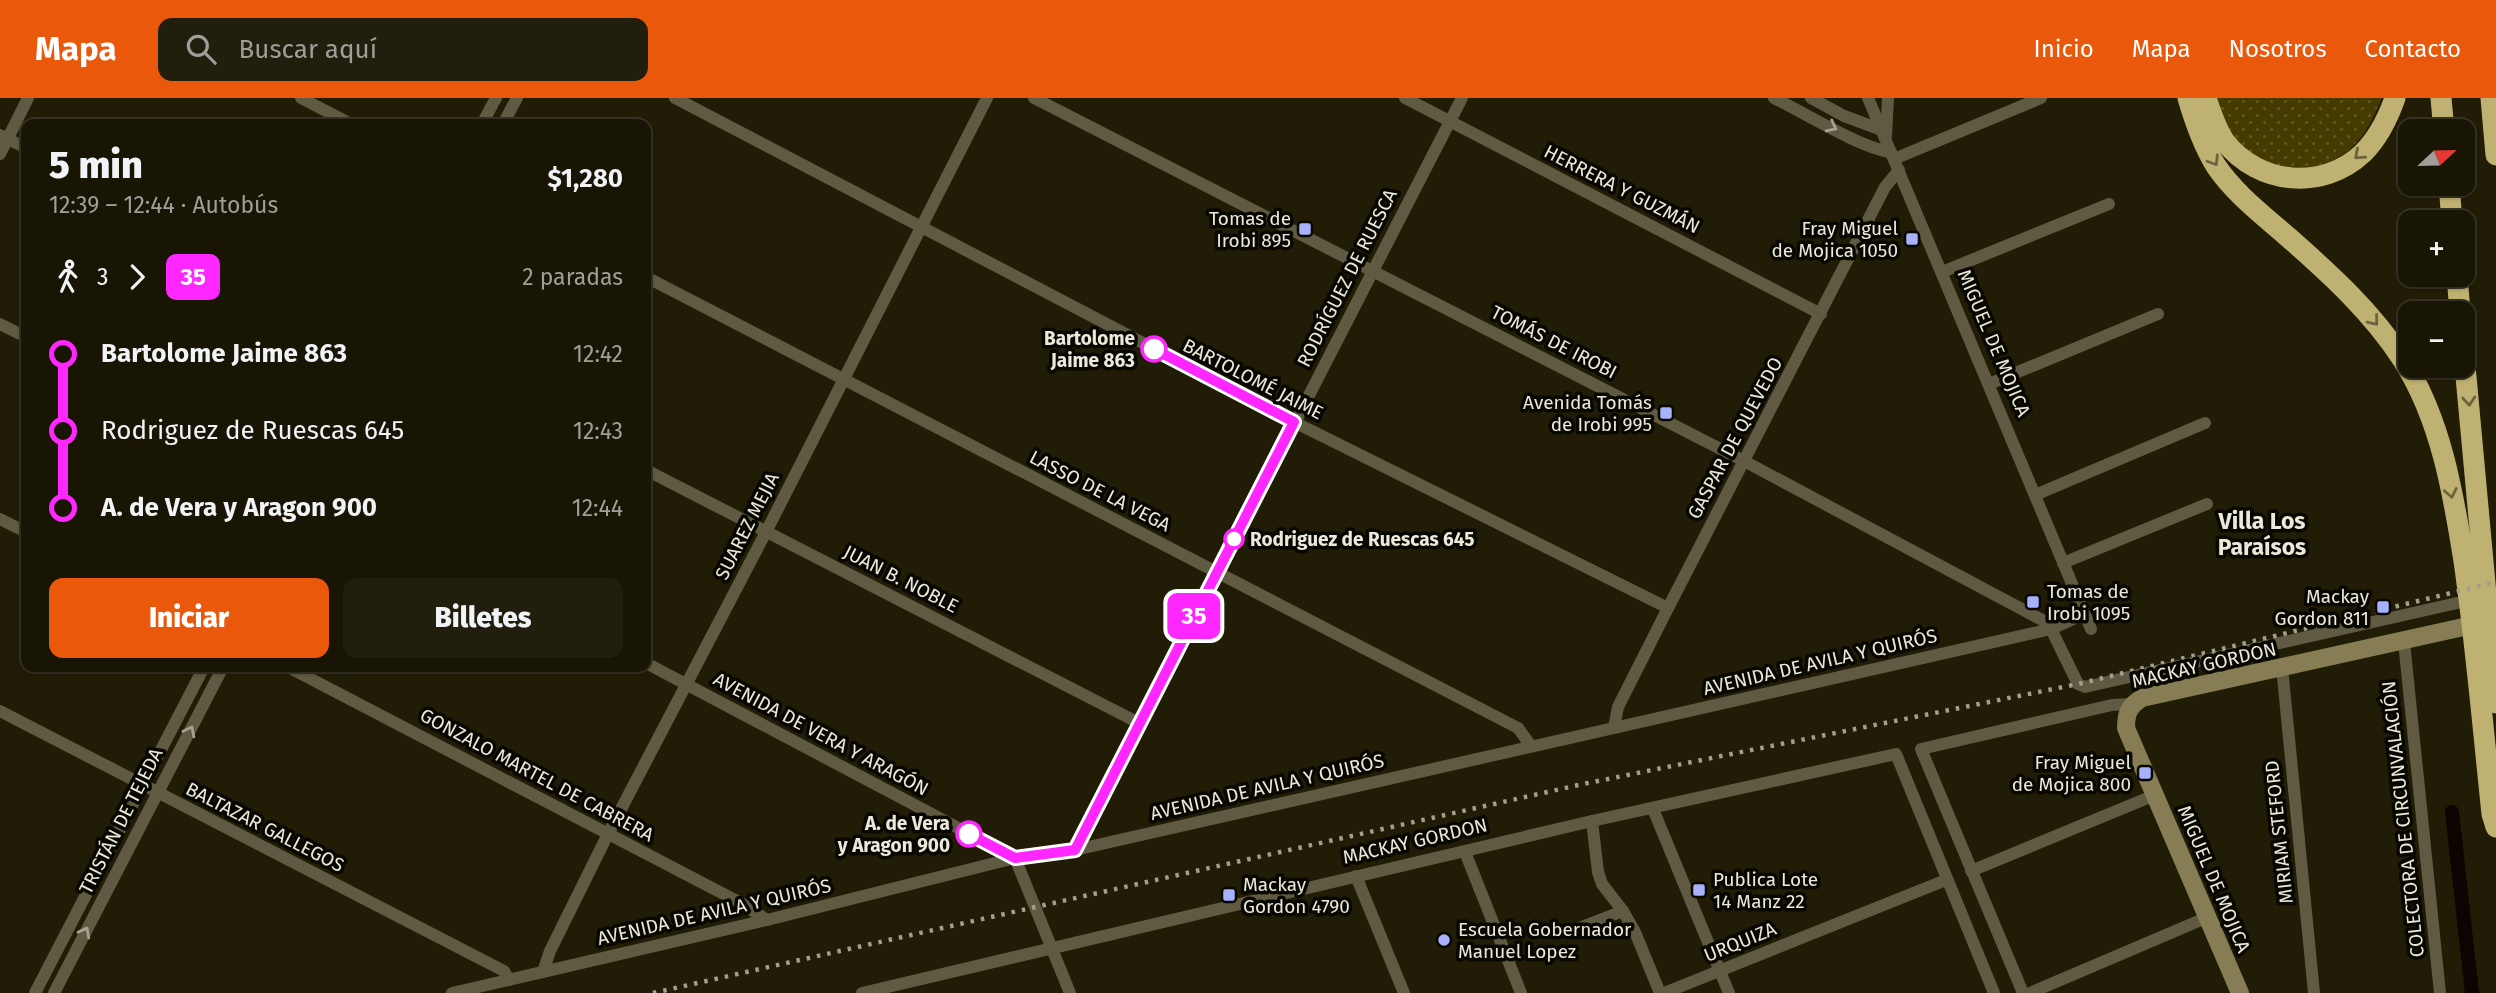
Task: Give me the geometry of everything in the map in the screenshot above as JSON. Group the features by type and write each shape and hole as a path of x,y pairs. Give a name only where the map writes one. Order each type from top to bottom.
{"highway":[{"path":"2188,98 2209,154 2229,183 2351,295 2372,318 2403,361 2425,400 2473,561"},
{"path":"2206,98 2216,126 2234,152 2262,172 2292,179 2327,175 2352,162 2375,138 2395,98"},
{"path":"2441,98 2443,119"},
{"path":"2491,98 2496,155"},
{"path":"2464,378 2473,561 2483,643 2492,814 2496,827"},
{"path":"2483,643 2496,703"}],"main road":[{"name":"MACKAY GORDON","path":"2123,705 2142,698 2496,620"},
{"name":"MIGUEL DE MOJICA","path":"2123,705 2126,728 2240,993"}],"street":[{"path":"0,153 4,137 29,98"},
{"path":"301,98 341,119"},
{"path":"485,119 496,98"},
{"path":"506,119 517,98"},
{"name":"BARTOLOMÉ JAIME","path":"675,98 1294,422 1668,608"},
{"name":"SUAREZ MEJIA","path":"543,972 550,951 608,834 766,532 987,98"},
{"name":"TOMÁS DE IROBI","path":"1034,98 1744,461 2044,621 2050,629"},
{"name":"HERRERA Y GUZMÁN","path":"1405,98 1821,314"},
{"name":"RODRÍGUEZ DE RUESCA","path":"1075,850 1462,98"},
{"path":"1774,98 1895,160 2041,98"},
{"path":"1811,98 1884,134 1888,98"},
{"name":"MIGUEL DE MOJICA","path":"1868,98 2091,629"},
{"path":"4,137 21,146"},
{"name":"GASPAR DE QUEVEDO","path":"1615,728 1618,707 1821,314 1885,187 1895,160"},
{"path":"1942,272 2109,204"},
{"name":"LASSO DE LA VEGA","path":"651,280 1518,728 1531,746"},
{"path":"1989,384 2158,314"},
{"path":"3,325 21,330"},
{"path":"3,325 21,334"},
{"path":"2035,495 2205,423"},
{"name":"JUAN B. NOBLE","path":"651,473 1139,723"},
{"path":"2063,563 2207,504"},
{"path":"0,519 21,530"},
{"path":"2050,629 2078,684 2085,687 2496,594"},
{"name":"AVENIDA DE AVILA Y QUIRÓS","path":"452,993 767,920 1015,858 1075,850 2050,629 2073,619 2080,604"},
{"name":"COLECTORA DE CIRCUNVALACIÓN","path":"2404,642 2440,993"},
{"name":"AVENIDA DE VERA Y ARAGÓN","path":"651,666 1015,858"},
{"name":"MIRIAM STEFORD","path":"2282,667 2314,993"},
{"name":"TRISTÁN DE TEJEDA","path":"35,993 201,672"},
{"name":"TRISTÁN DE TEJEDA","path":"54,993 220,672"},
{"name":"GONZALO MARTEL DE CABRERA","path":"298,672 741,903 767,920"},
{"path":"2108,682 2123,705"},
{"name":"MACKAY GORDON","path":"1971,871 1921,750 2123,705"},
{"name":"BALTAZAR GALLEGOS","path":"0,711 504,971 509,980"},
{"name":"MACKAY GORDON","path":"862,993 1592,821 1896,754 1946,880"},
{"path":"2023,993 1971,871 2155,795"},
{"path":"1653,808 1729,993"},
{"path":"1592,821 1602,884 1635,932 1662,993"},
{"path":"1465,852 1521,993"},
{"path":"1015,858 1070,993"},
{"path":"1356,876 1404,993"},
{"path":"1946,880 1994,993"},
{"name":"URQUIZA","path":"1662,993 1946,880"},
{"path":"1579,928 1623,911"},
{"path":"2030,993 2208,917"}],"shaded area":[{"path":"2216,98 2382,98 2365,131 2350,149 2331,162 2310,168 2289,168 2268,163 2250,153 2234,139 2223,120"}],"waterway":[{"path":"2452,812 2472,993"}],"railway":[{"path":"653,993 1583,784 2078,684 2496,582"}],"bus line":[{"name":"35","path":"969,834 1015,858 1075,850 1294,422 1154,349"}],"place":[{"name":"Tomas de Irobi 895","path":"1305,229"},
{"name":"Fray Miguel de Mojica 1050","path":"1912,239"},
{"name":"Bartolome Jaime 863","path":"1154,349"},
{"name":"Avenida Tomás de Irobi 995","path":"1666,413"},
{"name":"Rodriguez de Ruescas 645","path":"1234,539"},
{"name":"Tomas de Irobi 1095","path":"2033,602"},
{"name":"Mackay Gordon 811","path":"2383,607"},
{"name":"Fray Miguel de Mojica 800","path":"2145,773"},
{"name":"A. de Vera y Aragon 900","path":"969,834"},
{"name":"Publica Lote 14 Manz 22","path":"1699,890"},
{"name":"Mackay Gordon 4790","path":"1229,895"},
{"name":"Escuela Gobernador Manuel Lopez","path":"1444,940"}],"district":[{"name":"Villa Los Paraísos","path":"2262,534"}]}
